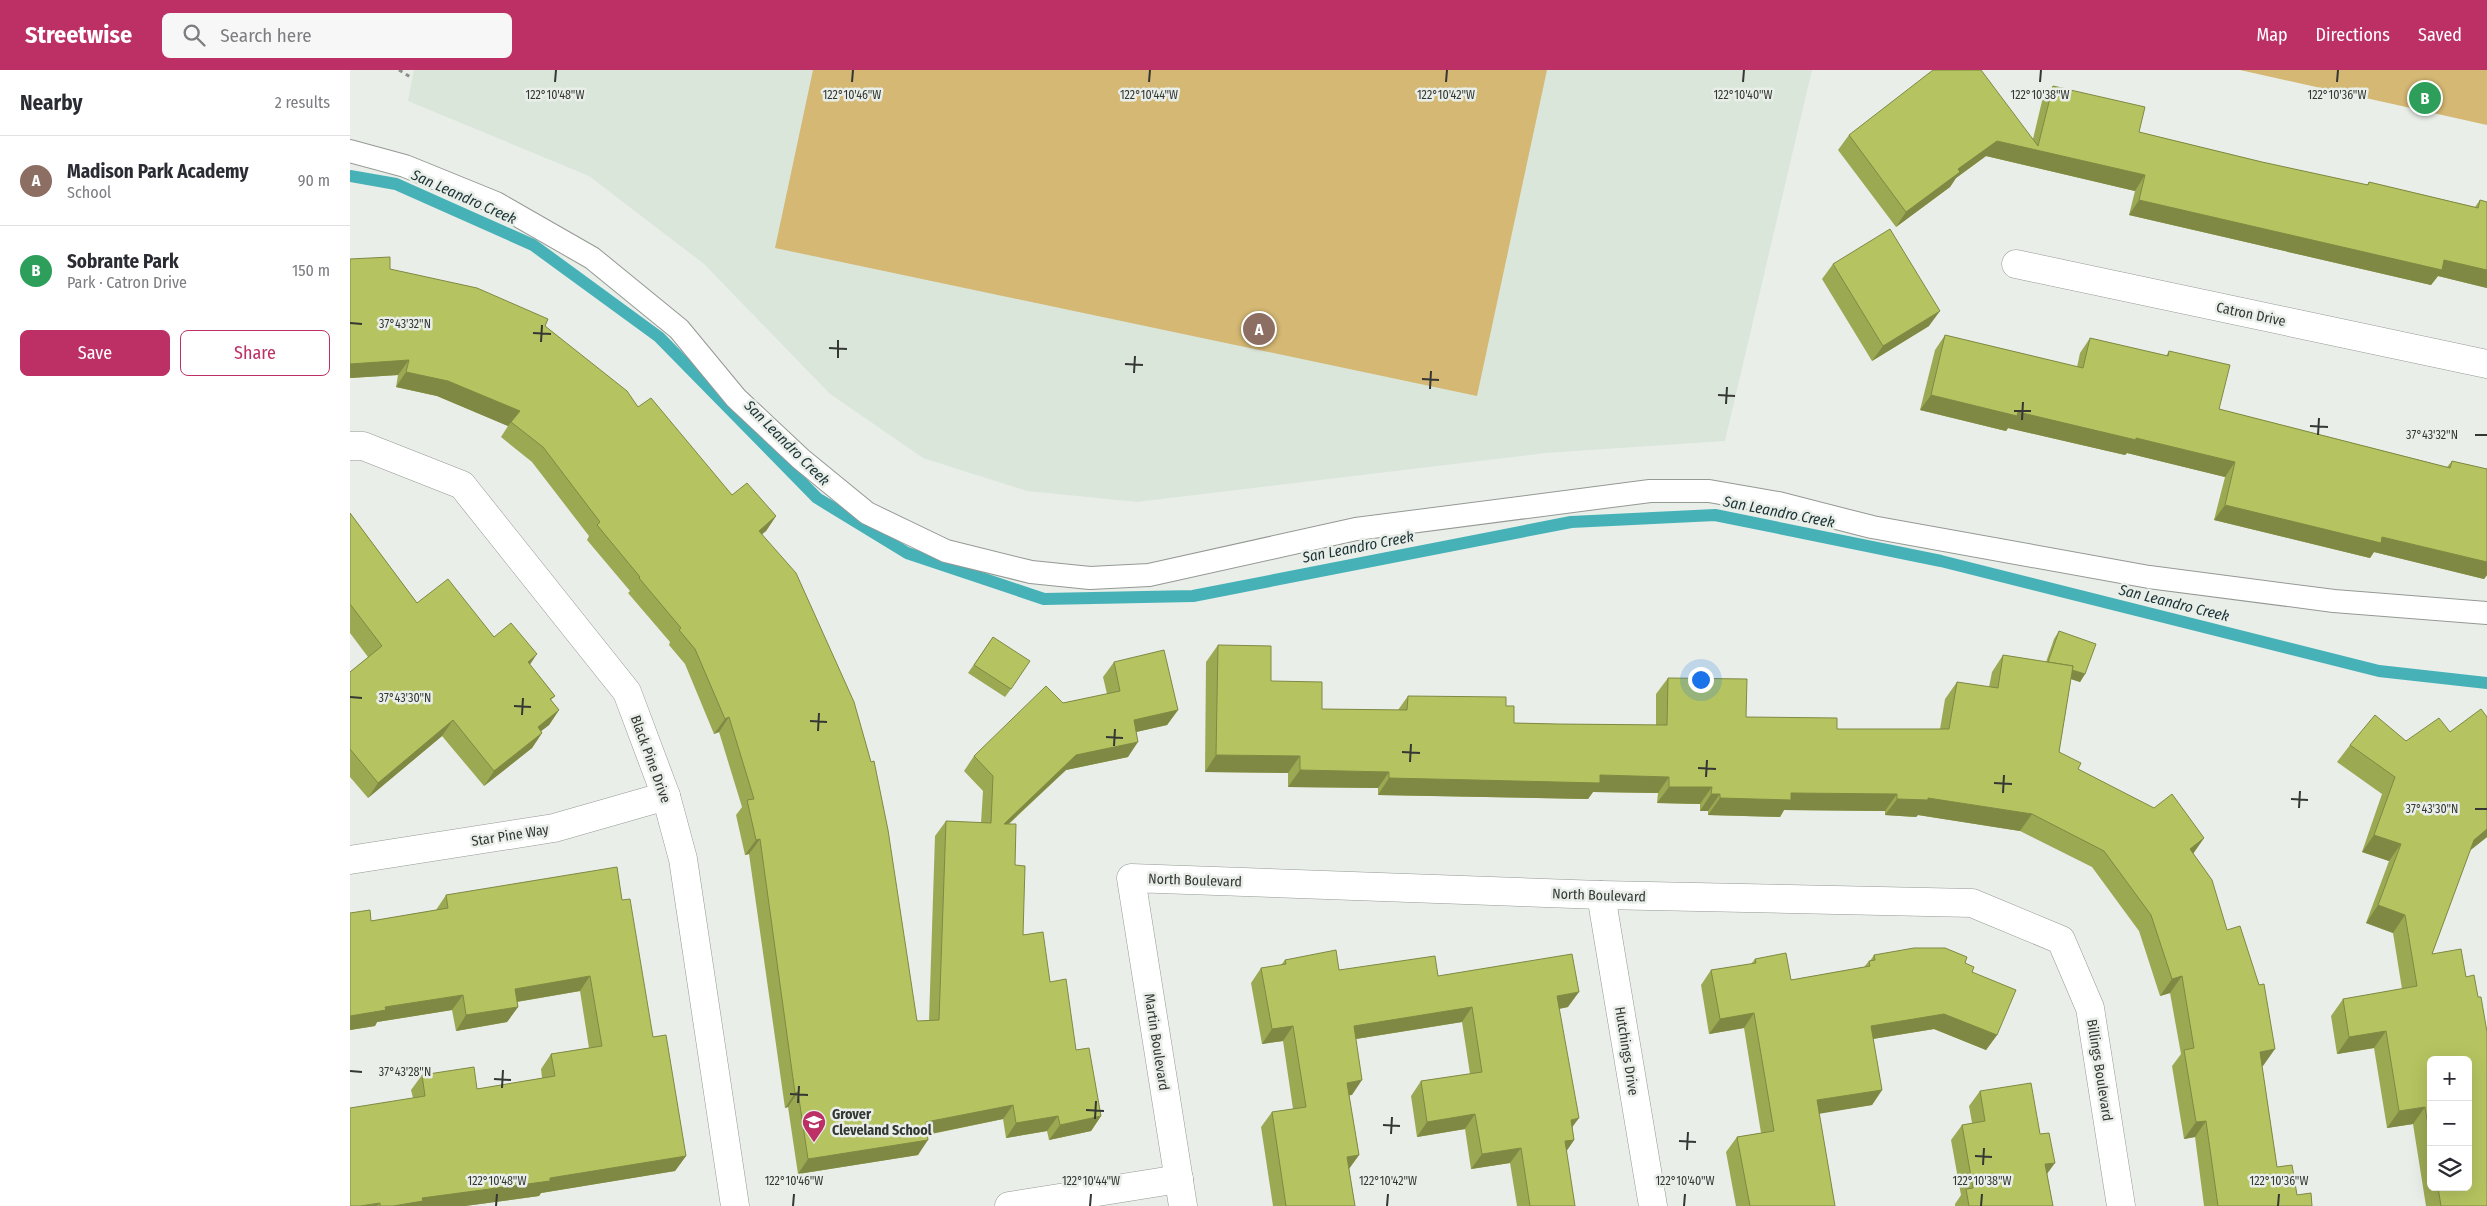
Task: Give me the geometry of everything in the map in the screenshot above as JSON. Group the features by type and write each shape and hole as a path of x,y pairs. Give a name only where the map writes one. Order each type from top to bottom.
{"street":[{"name":"Catron Drive","path":"2016,264 2487,364"},
{"name":"Black Pine Drive","path":"350,446 363,446 462,485 627,692 666,796 683,859 735,1206"},
{"name":"Star Pine Way","path":"350,860 554,828 666,796"},
{"name":"North Boulevard","path":"1131,878 1601,895 1972,903 2061,940"},
{"name":"Martin Boulevard","path":"1131,878 1183,1206"},
{"name":"Hutchings Drive","path":"1601,895 1653,1206"},
{"name":"Billings Boulevard","path":"2061,940 2090,1008 2121,1206"},
{"path":"1009,1206 1179,1180"}],"lane":[{"path":"350,151 405,166 496,203 592,258 679,329 736,398 801,459 867,513 946,552 1031,572 1090,578 1149,575 1356,529 1650,491 1709,491 1778,503 1872,527 2149,577 2334,601 2487,613"}],"path":[{"path":"399,70 412,78"}],"shaded area":[{"path":"414,70 1812,70 1725,441 1546,453 1137,502 1027,491 923,458 830,394 704,264 589,176 408,101"},
{"path":"813,70 1547,70 1477,396 775,248"},
{"path":"2240,70 2487,70 2487,125"}],"building":[{"path":"1933,70 1981,70 2038,146 2053,86 2145,107 2139,132 2262,162 2368,185 2369,182 2478,208 2480,200 2487,202 2487,270 2444,260 2442,270 2139,200 2145,175 1997,141 1958,169 1960,172 1906,212 1849,135"},
{"path":"1890,229 1940,311 1883,346 1833,264"},
{"path":"390,257 390,269 477,288 548,319 545,326 627,391 638,407 651,398 732,495 747,483 776,516 759,531 796,573 854,702 871,762 874,761 888,830 917,1021 939,1020 946,821 991,823 993,776 974,756 1046,686 1063,703 1120,691 1114,662 1164,650 1178,710 1134,720 1138,742 1076,755 1004,824 1016,824 1015,865 1025,866 1023,935 1043,932 1050,982 1066,979 1076,1050 1089,1048 1101,1116 1060,1125 1058,1116 1016,1123 1013,1105 926,1122 928,1140 808,1159 798,1092 795,1093 760,839 756,840 747,800 754,799 729,717 725,719 695,649 679,630 681,628 597,525 600,522 543,447 511,422 520,411 448,381 406,372 409,360 350,364 350,259"},
{"path":"1945,335 2083,368 2090,338 2168,356 2169,351 2230,365 2219,409 2450,468 2452,461 2487,469 2487,562 2382,537 2381,543 2225,505 2235,462 2136,438 2136,440 2018,412 2017,416 1931,395"},
{"path":"350,513 417,603 448,579 494,637 511,623 537,654 528,662 555,696 550,699 559,710 538,727 542,733 494,771 453,720 378,783 350,749 350,672 382,646 350,604"},
{"path":"2059,631 2096,644 2085,674 2072,670 2073,666 2048,662"},
{"path":"993,637 1030,661 1011,689 974,665"},
{"path":"1218,645 1271,646 1271,681 1322,682 1322,709 1407,710 1408,696 1506,697 1506,706 1514,706 1514,723 1667,725 1668,678 1747,679 1746,717 1837,718 1837,729 1949,729 1957,682 1998,688 2003,655 2073,666 2059,752 2081,763 2078,769 2154,808 2172,794 2204,838 2190,849 2212,880 2227,930 2240,926 2259,985 2264,984 2275,1049 2260,1052 2277,1167 2292,1165 2297,1195 2311,1193 2312,1206 2218,1206 2206,1121 2196,1122 2184,1050 2194,1048 2182,976 2172,979 2151,915 2104,851 2032,814 1928,798 1928,800 1897,799 1897,794 1791,793 1791,800 1720,798 1720,794 1711,794 1712,787 1669,787 1669,777 1600,775 1600,783 1389,778 1389,772 1300,770 1300,756 1216,755"},
{"path":"2481,709 2487,717 2487,829 2474,840 2432,954 2461,949 2466,977 2474,975 2478,997 2481,997 2487,1032 2487,1206 2441,1206 2439,1191 2472,1191 2472,1056 2427,1056 2427,1119 2425,1107 2399,1111 2386,1031 2349,1037 2343,999 2417,986 2405,915 2378,905 2401,844 2374,835 2395,777 2350,745 2375,715 2406,741 2439,718 2450,732"},
{"path":"617,867 622,900 630,899 653,1037 666,1035 686,1156 550,1178 550,1181 422,1198 423,1201 393,1206 380,1206 380,1203 350,1206 350,1108 425,1096 422,1075 474,1067 477,1089 555,1076 551,1054 602,1046 590,976 515,989 518,1007 466,1015 463,995 385,1007 386,1010 350,1016 350,913 370,910 371,921 448,908 446,895"},
{"path":"1914,948 1945,948 1967,957 1965,963 1974,967 1972,972 2016,990 1997,1035 1944,1014 1871,1026 1882,1090 1817,1100 1835,1206 1750,1206 1737,1137 1774,1131 1754,1013 1720,1019 1711,970 1756,963 1755,959 1786,953 1791,980 1870,966 1869,961 1875,960 1874,955"},
{"path":"1336,950 1339,970 1435,956 1438,976 1572,954 1579,992 1557,996 1579,1118 1571,1120 1574,1140 1565,1141 1575,1206 1530,1206 1521,1148 1482,1154 1475,1114 1427,1122 1421,1081 1482,1072 1472,1007 1354,1026 1362,1080 1347,1083 1359,1155 1347,1157 1355,1206 1286,1206 1272,1112 1306,1107 1293,1026 1272,1029 1261,968 1286,964 1285,960"},
{"path":"2031,1083 2040,1134 2049,1133 2055,1163 2045,1164 2053,1206 1969,1206 1966,1189 1973,1188 1962,1125 1985,1121 1980,1091"}],"waterway":[{"name":"San Leandro Creek","path":"350,176 396,184 533,245 659,337 817,498 907,553 1044,599 1193,596 1571,522 1715,515 1941,561 2379,671 2487,683"}],"place":[{"name":"Sobrante Park","path":"2425,98"},
{"name":"Madison Park Academy","path":"1259,329"},
{"name":"Grover Cleveland School","path":"814,1143"}]}
